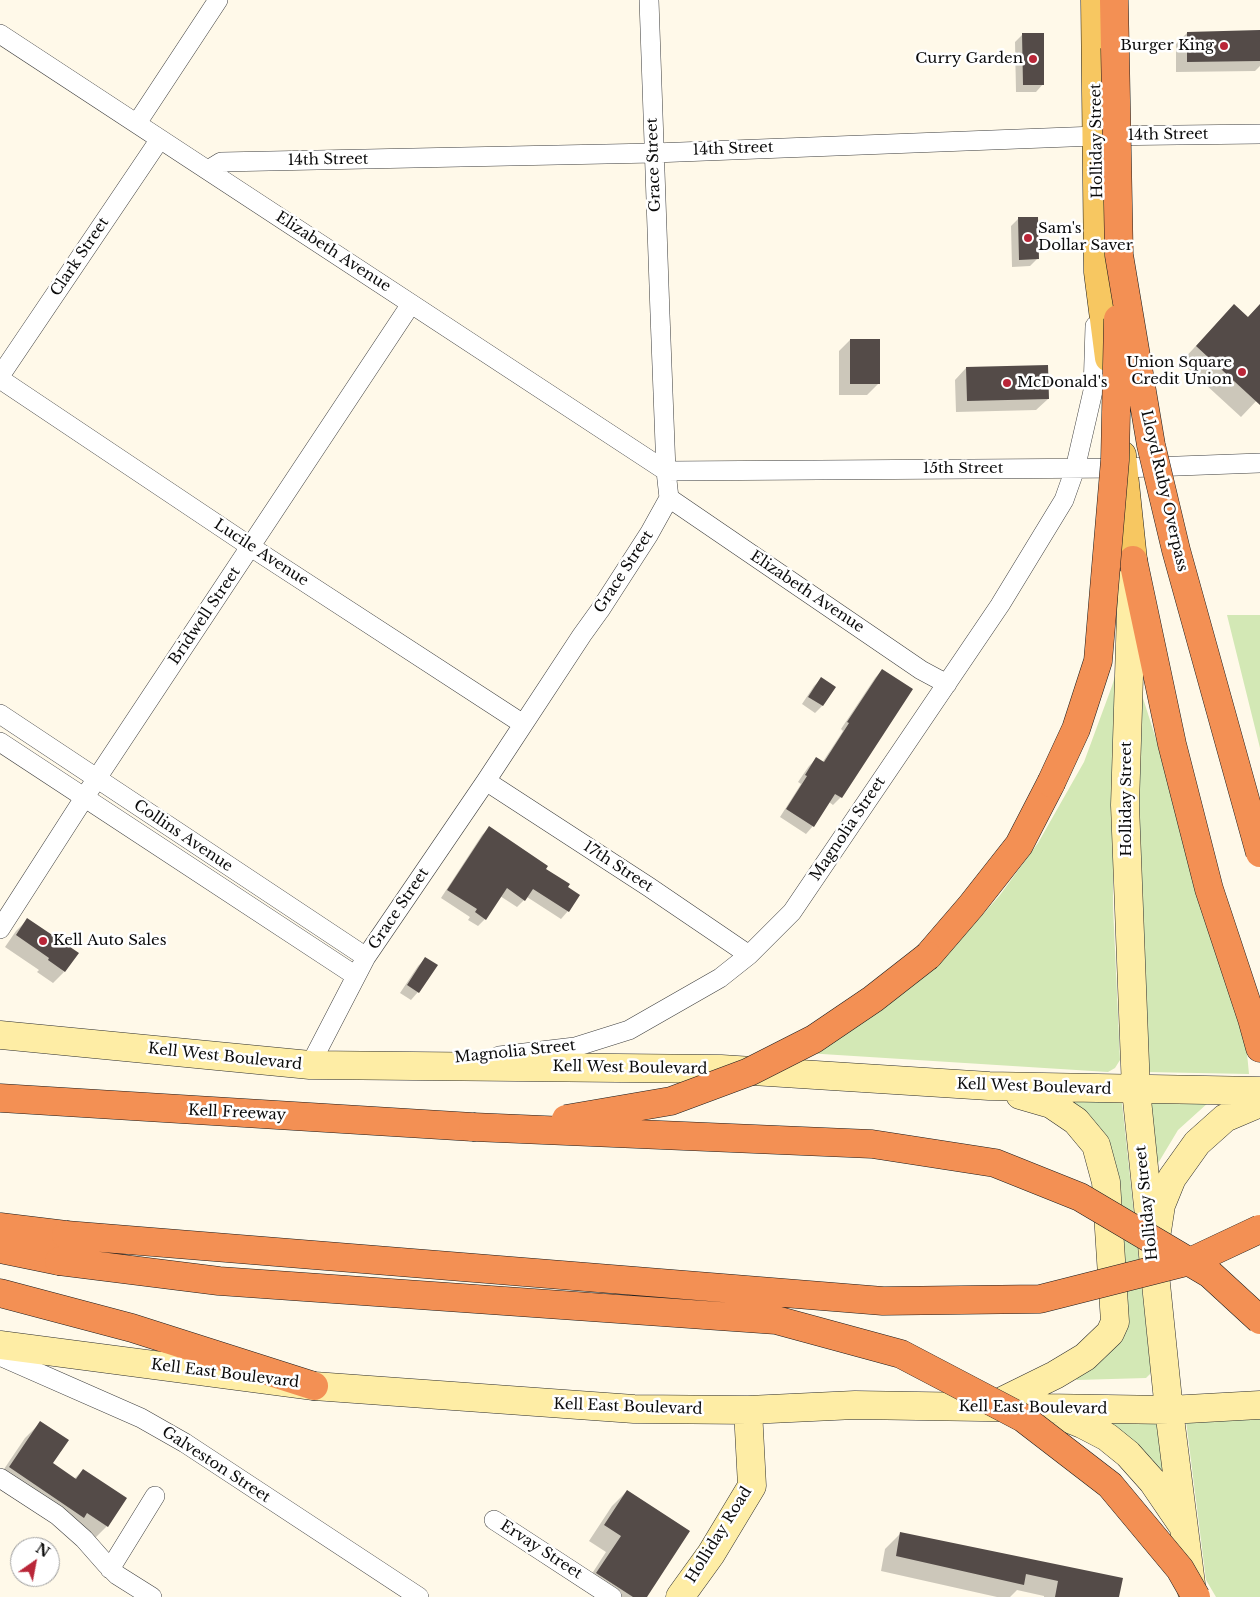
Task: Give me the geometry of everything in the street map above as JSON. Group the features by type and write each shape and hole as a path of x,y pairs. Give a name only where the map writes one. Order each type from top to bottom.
{"highway":[{"name":"Lloyd Ruby Overpass","path":"1114,0 1119,255 1151,445 1176,550 1260,853"},
{"path":"473,1126 565,1119 671,1101 749,1072 814,1039 873,998 928,956 971,906 1019,845 1076,729 1098,661 1115,460 1119,255"},
{"path":"1133,560 1172,744 1209,889 1260,1048"},
{"name":"Kell Freeway","path":"0,1098 473,1126"},
{"path":"473,1126 872,1144 995,1163 1080,1197 1210,1274 1260,1320"},
{"path":"0,1227 63,1248 219,1281 776,1320 901,1354 1022,1418 1110,1485 1180,1570 1194,1597"},
{"path":"0,1249 63,1248 883,1301 1040,1299 1194,1260 1260,1229"},
{"path":"0,1293 132,1328 314,1386"}],"main road":[{"name":"Holliday Street","path":"1095,0 1098,272 1124,468 1133,560 1125,805 1136,1090 1169,1410 1194,1597"},
{"name":"Kell West Boulevard","path":"0,1035 310,1065 722,1069 989,1086 1260,1092"},
{"path":"988,1408 1055,1375 1085,1357 1110,1333 1115,1322 1106,1182 1096,1145 1076,1121 1051,1104 989,1086"},
{"path":"1153,1262 1161,1205 1172,1178 1197,1143 1225,1118 1260,1103"},
{"name":"Kell East Boulevard","path":"0,1345 314,1386 634,1410 748,1410 855,1406 1169,1410 1260,1405"},
{"path":"1041,1408 1082,1424 1107,1437 1128,1454 1153,1482 1184,1526"},
{"name":"Holliday Road","path":"680,1597 711,1554 752,1486 748,1410"}],"street":[{"path":"136,123 218,0"},
{"name":"Grace Street","path":"310,1065 366,957 615,588 669,498 666,471 650,0"},
{"name":"Elizabeth Avenue","path":"0,34 666,471"},
{"name":"14th Street","path":"208,170 221,162 654,152 1096,136 1260,134"},
{"name":"Clark Street","path":"0,378 160,139"},
{"name":"Magnolia Street","path":"310,1065 496,1057 575,1047 629,1030 720,978 749,955 792,912 1000,605 1064,500 1075,469 1093,391 1098,272"},
{"name":"Bridwell Street","path":"0,929 96,778 411,304"},
{"name":"Lucile Avenue","path":"0,378 250,547 523,724"},
{"name":"15th Street","path":"666,471 1075,469 1260,463"},
{"name":"Elizabeth Avenue","path":"669,498 921,670 947,684"},
{"name":"Collins Avenue","path":"0,714 366,957"},
{"name":"Collins Avenue","path":"0,742 356,976"},
{"name":"17th Street","path":"486,781 649,887 749,955"},
{"name":"Galveston Street","path":"0,1356 141,1418 185,1443 419,1597"},
{"path":"0,1478 57,1515 84,1539 110,1569 152,1597"},
{"path":"110,1569 155,1496"},
{"name":"Ervay Street","path":"494,1520 612,1597"}],"green space":[{"path":"1227,615 1260,615 1260,748"},
{"path":"1123,650 1113,797 1113,906 1120,1060 1115,1068 1108,1072 806,1053 929,968 962,938 1000,895 1038,843 1084,762"},
{"path":"1141,692 1243,1012 1249,1074 1146,1072 1137,872"},
{"path":"1057,1095 1120,1099 1122,1103 1151,1371 1146,1378 1077,1380 1074,1378 1107,1350 1112,1164"},
{"path":"1148,1099 1209,1102 1178,1130 1157,1165"},
{"path":"1260,1411 1260,1597 1216,1597 1206,1580 1186,1421"},
{"path":"1101,1419 1156,1422 1165,1472 1157,1474"}],"building":[{"name":"Burger King","path":"1260,30 1260,61 1187,62 1187,32"},
{"name":"Curry Garden","path":"1022,33 1044,33 1044,85 1023,85"},
{"name":"Sam's Dollar Saver","path":"1018,217 1038,217 1039,259 1019,260"},
{"name":"Union Square Credit Union","path":"1234,304 1248,317 1260,304 1260,405 1196,346"},
{"path":"850,339 880,339 880,384 850,384"},
{"name":"McDonald's","path":"1048,365 1049,399 967,401 966,367"},
{"path":"882,669 913,689 842,798 835,794 814,827 786,809 807,776 805,775 816,757 824,762 849,723 847,722"},
{"path":"821,677 836,687 823,706 808,697"},
{"path":"489,826 548,866 546,869 570,884 568,887 580,895 569,912 533,889 525,901 507,888 486,920 475,912 477,909 447,890"},
{"name":"Kell Auto Sales","path":"27,918 79,953 65,972 48,960 49,958 16,935"},
{"path":"425,957 438,965 419,993 407,985"},
{"path":"40,1421 69,1440 53,1463 76,1479 83,1469 127,1498 108,1527 87,1513 84,1518 9,1467"},
{"path":"627,1490 690,1531 647,1597 633,1597 596,1573 621,1536 604,1525"},
{"path":"900,1532 1123,1578 1119,1597 1055,1597 1058,1581 1026,1574 1024,1585 896,1556"}],"place":[{"name":"Burger King","path":"1224,46"},
{"name":"Curry Garden","path":"1033,59"},
{"name":"Sam's Dollar Saver","path":"1028,238"},
{"name":"Union Square Credit Union","path":"1242,372"},
{"name":"McDonald's","path":"1007,383"},
{"name":"Kell Auto Sales","path":"43,941"}]}
